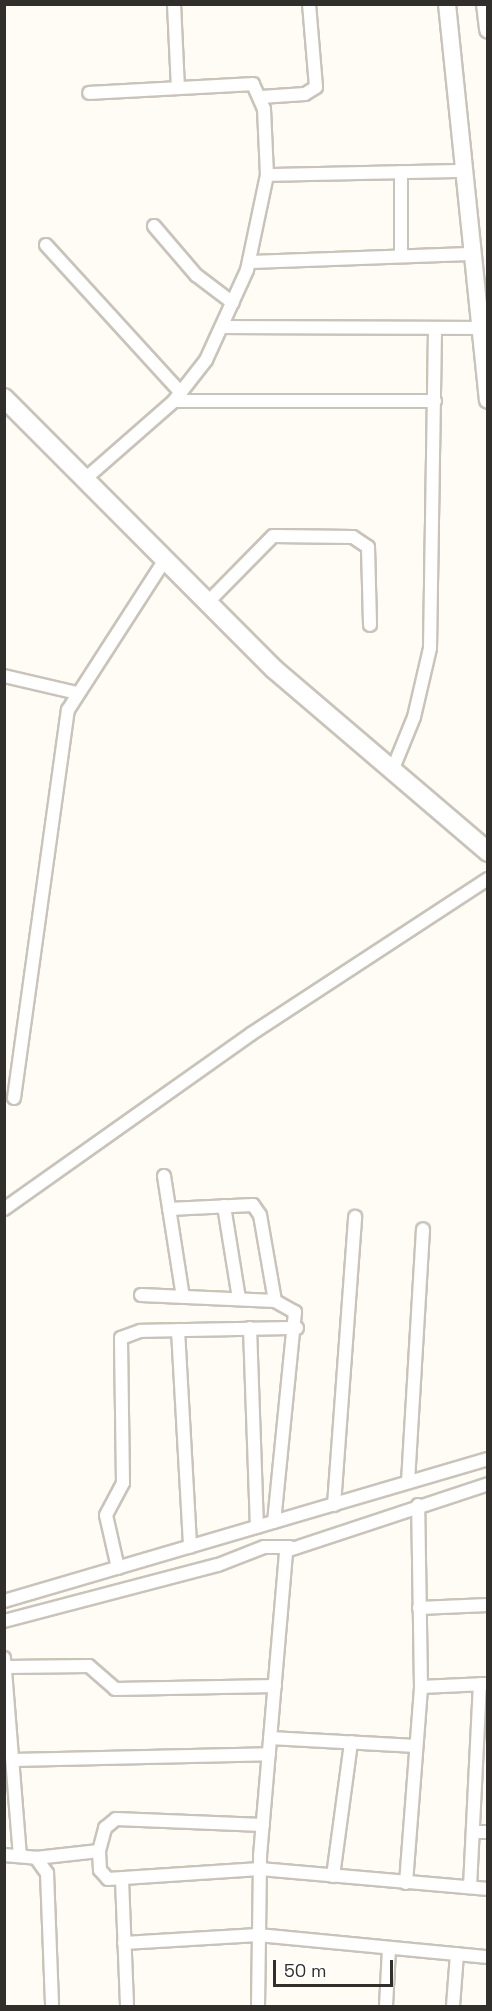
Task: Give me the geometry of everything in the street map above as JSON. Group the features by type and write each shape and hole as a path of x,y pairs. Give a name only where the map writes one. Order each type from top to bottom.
{"main road":[{"path":"4,398 207,603 392,771 488,852"}],"street":[{"path":"174,4 178,88"},
{"path":"261,97 305,94 316,87 309,4"},
{"path":"447,4 470,254 488,400"},
{"path":"485,4 488,30"},
{"path":"84,479 178,397 223,327 250,262 267,176 261,97 253,84 89,93"},
{"path":"267,176 463,171"},
{"path":"401,172 401,256"},
{"path":"154,226 196,275 233,303"},
{"path":"46,245 178,397 435,401"},
{"path":"250,262 470,254"},
{"path":"223,327 480,328"},
{"path":"392,771 428,664 435,328"},
{"path":"207,603 273,536 353,537 368,547 370,625"},
{"path":"14,1098 64,728 77,693 164,561"},
{"path":"4,676 77,693"},
{"path":"4,1209 251,1034 488,879"},
{"path":"4,1060 19,1062"},
{"path":"164,1176 183,1297"},
{"path":"169,1209 224,1206 257,1209 275,1301"},
{"path":"224,1206 239,1299"},
{"path":"334,1504 356,1217"},
{"path":"408,1482 423,1229"},
{"path":"141,1295 275,1301 291,1307 297,1328 274,1522"},
{"path":"250,1328 257,1527"},
{"path":"118,1568 106,1515 123,1483 119,1344 128,1334 178,1330 297,1328"},
{"path":"178,1330 190,1547"},
{"path":"4,1601 488,1459"},
{"path":"4,1621 218,1565 264,1547 290,1547 488,1484"},
{"path":"406,1882 420,1687 418,1505"},
{"path":"258,2007 258,1935 263,1825 283,1558 290,1547"},
{"path":"419,1608 488,1605"},
{"path":"20,1855 5,1663 89,1666 115,1689 275,1686"},
{"path":"420,1687 484,1684 483,1754 470,1887"},
{"path":"270,1738 416,1746"},
{"path":"333,1876 351,1742"},
{"path":"13,1760 269,1754"},
{"path":"263,1825 116,1819 105,1828 99,1851 103,1875 122,1880 260,1869 488,1889"},
{"path":"474,1832 488,1832"},
{"path":"4,1856 20,1855 36,1858 99,1851"},
{"path":"36,1858 47,1873 52,2007"},
{"path":"122,1880 127,2007"},
{"path":"124,1943 258,1935 488,1957"},
{"path":"386,2007 389,1948"},
{"path":"453,2007 457,1954"}]}
